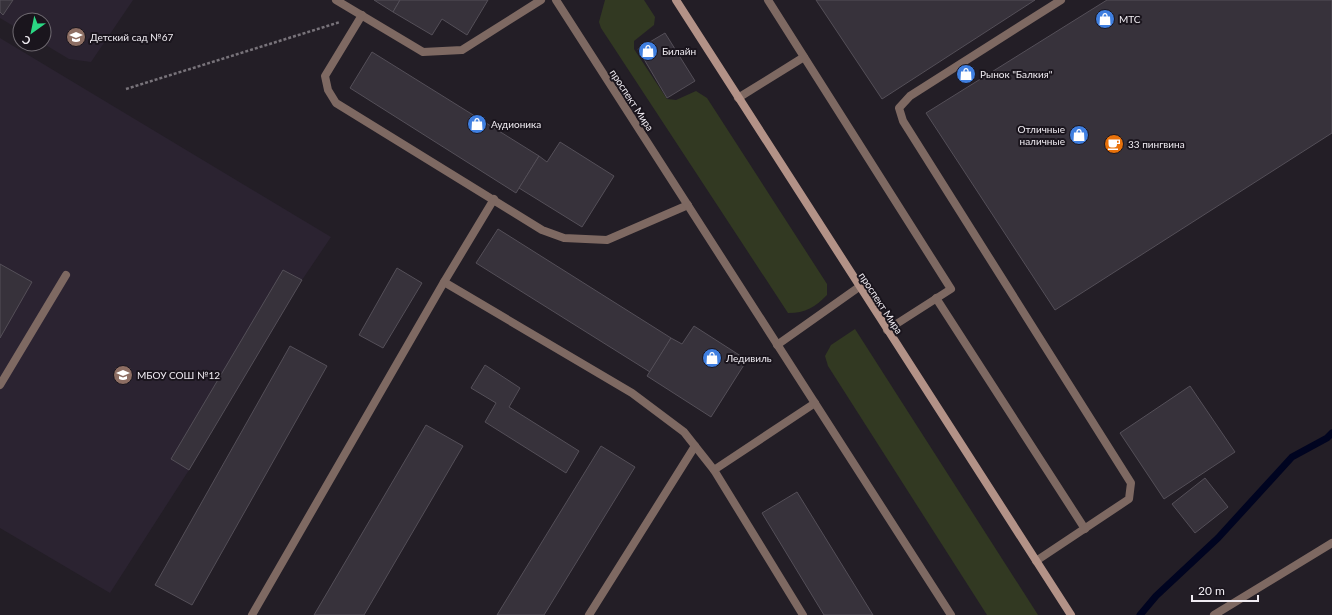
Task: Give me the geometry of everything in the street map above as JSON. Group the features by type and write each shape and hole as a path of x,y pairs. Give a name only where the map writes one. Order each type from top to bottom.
{"main road":[{"name":"проспект Мира","path":"676,0 1071,615"}],"street":[{"path":"336,0 423,52 462,50 541,0"},
{"name":"проспект Мира","path":"556,0 951,615"},
{"path":"768,0 951,289 887,330"},
{"path":"1036,561 1129,500 1131,483 903,121 899,108 910,96 1061,0"},
{"path":"362,15 325,76 328,90 336,103 542,230 564,238 608,240 688,205"},
{"path":"738,98 804,58"},
{"path":"252,615 444,282 494,199"},
{"path":"0,385 66,275"},
{"path":"444,282 632,393 684,432 714,470 803,615"},
{"path":"777,345 859,287"},
{"path":"936,298 1085,529"},
{"path":"714,470 815,403"},
{"path":"589,615 696,446"},
{"path":"1214,615 1332,543"}],"path":[{"path":"126,89 362,15"}],"shaded area":[{"name":"Детский сад №67","path":"0,0 133,0 91,62 69,59 52,49 52,12 12,12 12,25 0,18"},
{"name":"МБОУ СОШ №12","path":"0,38 12,45 12,52 23,52 331,237 302,280 189,470 110,593 0,528"}],"green space":[{"path":"605,0 644,0 655,17 654,25 634,41 634,49 667,99 676,100 696,91 707,98 827,284 827,295 814,306 800,312 788,313 601,28 599,22"},
{"path":"855,329 1038,615 987,615 828,366 825,356 831,345"}],"building":[{"path":"0,0 13,0 3,15 0,12"},
{"path":"374,0 400,0 393,12"},
{"path":"400,0 488,0 467,35 442,19 432,35 393,12"},
{"path":"816,0 1035,0 882,99"},
{"path":"1107,0 1332,0 1332,133 1055,310 926,113"},
{"path":"665,33 695,81 667,98 638,49"},
{"path":"372,52 539,156 516,193 350,88"},
{"path":"560,142 614,176 582,227 519,188 539,156 547,162"},
{"path":"498,229 671,338 650,372 476,263"},
{"path":"0,264 32,282 0,338"},
{"path":"397,268 422,283 383,348 359,335"},
{"path":"283,270 302,280 189,470 171,459"},
{"path":"694,326 747,360 711,417 647,376 671,338 682,344"},
{"path":"290,346 327,366 192,605 155,585"},
{"path":"485,365 520,388 509,407 579,451 566,473 485,422 496,403 471,388"},
{"path":"1190,386 1235,452 1164,499 1120,433"},
{"path":"426,425 463,446 364,615 314,615"},
{"path":"601,446 635,467 544,615 497,615"},
{"path":"1205,478 1228,507 1195,533 1172,504"},
{"path":"797,492 873,615 824,615 762,513"}],"waterway":[{"path":"1140,615 1156,596 1218,538 1292,457 1327,438 1332,433"}],"place":[{"name":"МТС","path":"1105,19"},
{"name":"Детский сад №67","path":"76,37"},
{"name":"Билайн","path":"648,51"},
{"name":"Рынок \"Балкия\"","path":"966,74"},
{"name":"Аудионика","path":"477,124"},
{"name":"Отличные наличные","path":"1079,135"},
{"name":"33 пингвина","path":"1114,144"},
{"name":"Ледивиль","path":"712,358"},
{"name":"МБОУ СОШ №12","path":"123,375"}]}
